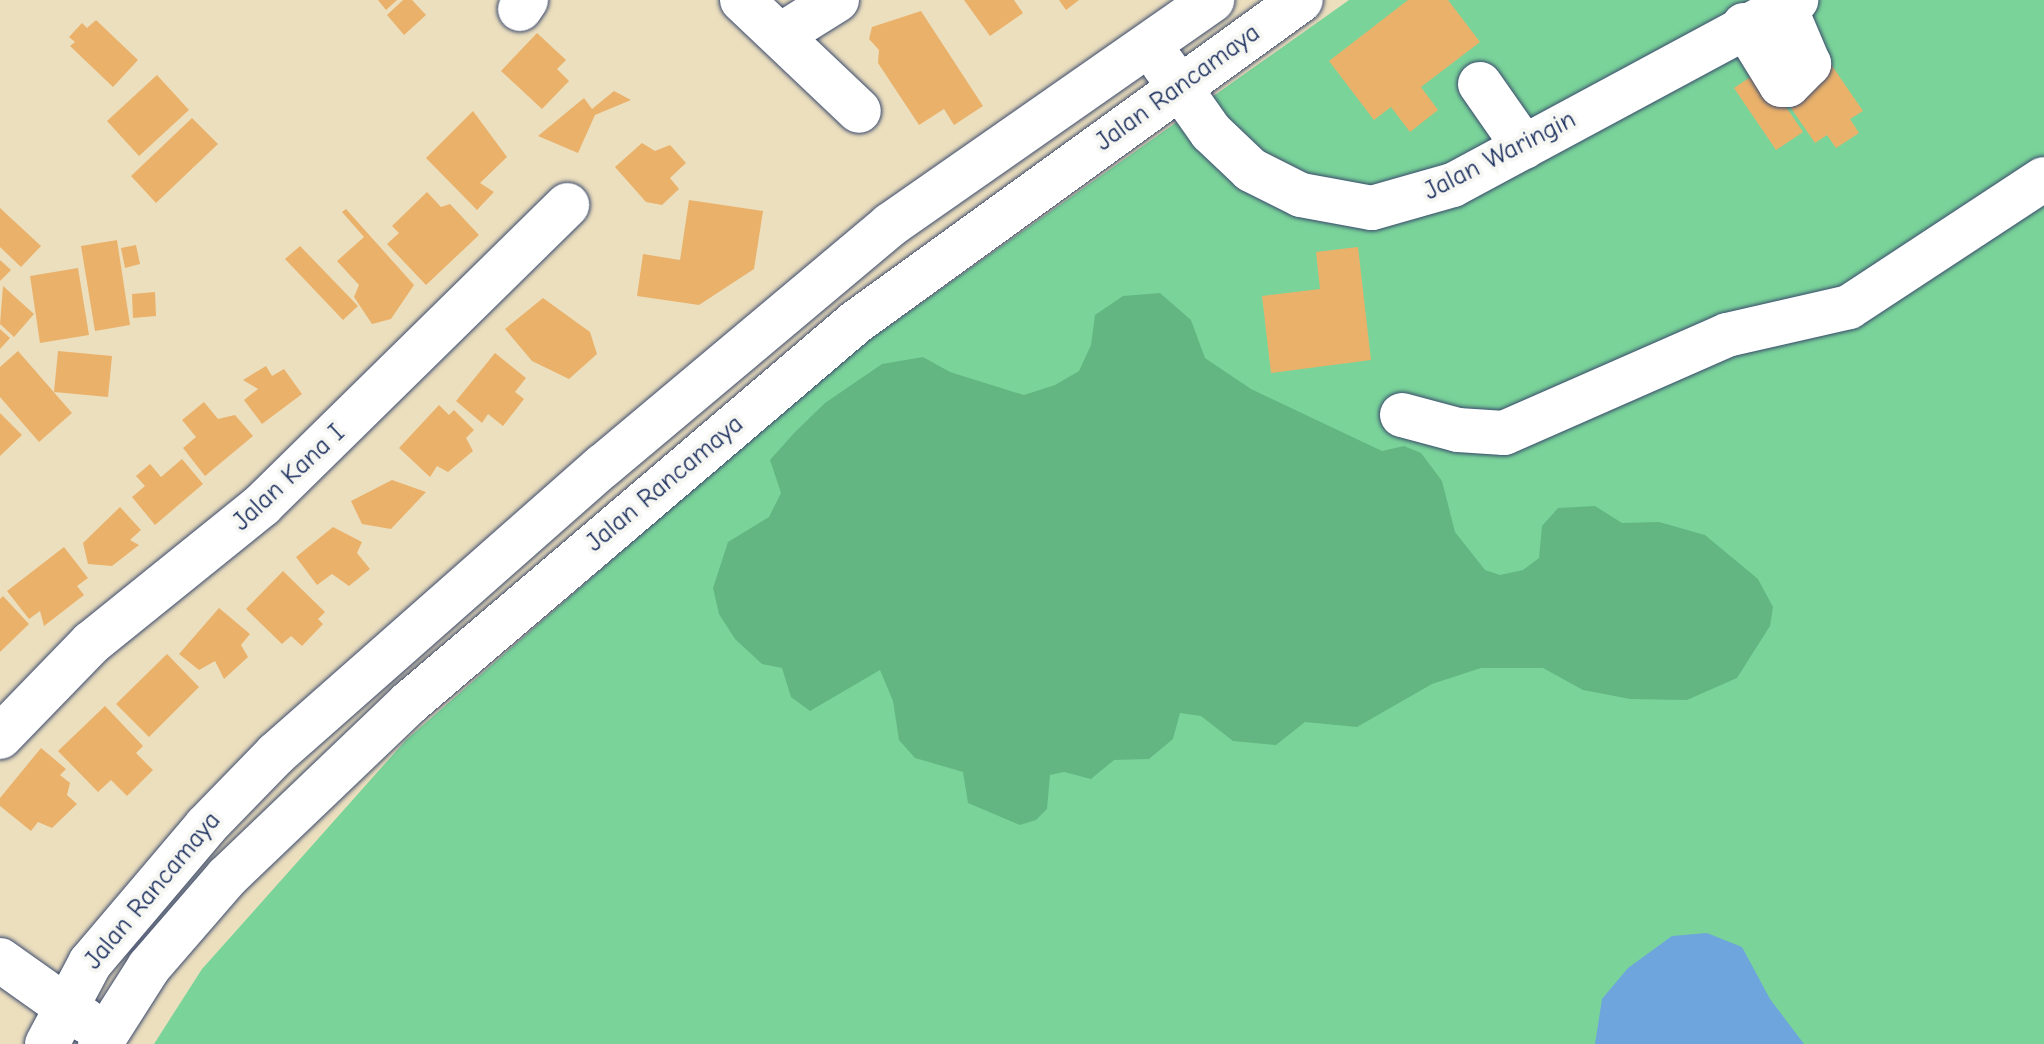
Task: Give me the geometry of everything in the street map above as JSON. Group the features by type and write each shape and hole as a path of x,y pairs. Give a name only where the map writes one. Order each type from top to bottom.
{"street":[{"path":"742,0 859,111"},
{"path":"781,35 837,0"},
{"name":"Jalan Rancamaya","path":"55,1025 90,963 131,913 276,754 779,314 890,225 1212,0"},
{"name":"Jalan Rancamaya","path":"103,1039 149,967 227,877 409,703 856,322 1301,0"},
{"path":"1744,25 1781,85 1788,85 1809,64 1790,3"},
{"name":"Jalan Waringin","path":"1149,45 1211,132 1251,170 1301,195 1372,208 1431,195 1790,3"},
{"path":"1480,84 1524,147"},
{"path":"1402,415 1458,430 1504,433 1727,335 1849,307 2044,179"},
{"name":"Jalan Kana I","path":"0,737 91,643 211,549 306,463 567,205"},
{"path":"276,754 316,792"},
{"path":"0,960 55,1025 103,1039"}],"green space":[{"path":"1349,0 2044,0 2044,1044 154,1044 202,969 406,740 838,362"},
{"path":"1160,293 1191,320 1205,358 1251,389 1382,451 1404,446 1421,453 1442,481 1455,532 1485,570 1500,575 1523,570 1539,558 1542,526 1558,508 1595,506 1622,523 1659,522 1705,535 1758,579 1773,607 1770,626 1737,678 1687,700 1630,699 1583,690 1543,668 1481,668 1432,684 1357,727 1305,722 1276,745 1233,741 1201,716 1180,713 1173,739 1149,759 1114,760 1091,779 1064,772 1050,775 1047,809 1036,820 1020,825 968,803 963,772 915,758 899,740 893,701 880,670 810,711 791,697 782,668 762,664 735,639 719,614 713,588 728,542 769,517 781,493 770,460 825,403 882,364 923,357 950,372 1024,395 1055,385 1079,371 1091,345 1095,315 1123,296"}],"water":[{"path":"1707,933 1742,947 1770,999 1804,1044 1595,1044 1602,999 1628,968 1672,936"}],"building":[{"path":"378,0 397,0 386,10"},
{"path":"403,0 412,0 426,15 404,35 387,15"},
{"path":"964,0 1014,0 1023,13 990,36"},
{"path":"1059,0 1079,0 1066,10"},
{"path":"1408,0 1448,0 1480,42 1421,87 1438,110 1410,132 1391,107 1374,120 1329,61"},
{"path":"921,11 983,106 954,125 944,109 919,125 878,63 879,50 869,39 872,27"},
{"path":"96,20 138,60 113,87 70,46 75,42 69,37 82,23 87,28"},
{"path":"537,33 566,60 557,69 569,81 542,109 501,71"},
{"path":"1828,60 1863,111 1850,119 1859,133 1836,148 1827,135 1815,143 1780,92"},
{"path":"1761,70 1803,132 1776,150 1734,88"},
{"path":"157,75 189,110 139,156 107,121"},
{"path":"614,91 631,100 595,115 578,153 538,136 584,98 592,109"},
{"path":"473,111 507,157 480,183 494,192 477,210 426,158"},
{"path":"192,118 218,144 156,203 131,176"},
{"path":"642,143 655,151 670,145 686,163 670,178 679,189 662,205 646,202 615,167"},
{"path":"427,192 441,207 450,204 479,235 426,285 387,244 399,233 392,226"},
{"path":"689,200 763,211 754,269 699,305 637,296 643,254 680,260"},
{"path":"0,208 41,246 21,267 0,247"},
{"path":"346,209 414,285 391,319 372,324 354,297 359,285 337,261 364,237 342,212"},
{"path":"117,240 130,325 95,331 81,246"},
{"path":"136,245 140,264 125,268 121,248"},
{"path":"300,246 358,306 343,320 285,259"},
{"path":"1358,247 1371,360 1271,373 1262,296 1320,289 1316,252"},
{"path":"0,260 11,270 0,281"},
{"path":"78,268 89,335 40,343 30,276"},
{"path":"3,286 34,314 14,337 0,324"},
{"path":"155,292 156,316 133,318 132,294"},
{"path":"543,298 590,332 597,354 569,379 532,361 505,329"},
{"path":"0,329 10,338 0,349"},
{"path":"18,351 72,413 39,442 0,397 0,367"},
{"path":"58,351 112,356 108,397 54,392"},
{"path":"495,353 526,378 515,392 524,399 503,426 488,414 482,423 456,401"},
{"path":"266,366 272,376 284,369 302,394 262,424 244,400 258,389 243,380"},
{"path":"204,402 218,419 235,415 253,436 205,476 183,448 196,437 182,420"},
{"path":"439,405 449,415 454,410 474,430 466,438 473,451 448,472 437,466 430,477 399,448"},
{"path":"0,413 22,435 0,456"},
{"path":"182,459 203,484 155,525 132,497 145,486 136,476 150,464 161,477"},
{"path":"392,480 426,492 391,529 362,524 351,501"},
{"path":"120,507 141,530 130,540 139,545 112,566 88,564 83,543"},
{"path":"333,527 362,542 357,553 370,569 349,586 332,574 317,585 296,557"},
{"path":"64,547 88,578 77,586 84,595 44,626 40,611 29,619 7,591"},
{"path":"283,571 325,612 318,619 323,624 302,646 291,636 282,644 246,609"},
{"path":"3,596 29,624 0,652 0,599"},
{"path":"219,608 250,634 241,645 248,657 224,679 215,661 199,670 179,654"},
{"path":"167,654 199,687 149,737 116,704"},
{"path":"105,706 143,746 136,753 153,770 127,796 111,780 98,792 58,751"},
{"path":"41,748 66,769 60,775 70,783 67,795 77,804 52,828 38,822 31,831 0,806 0,798"}]}
